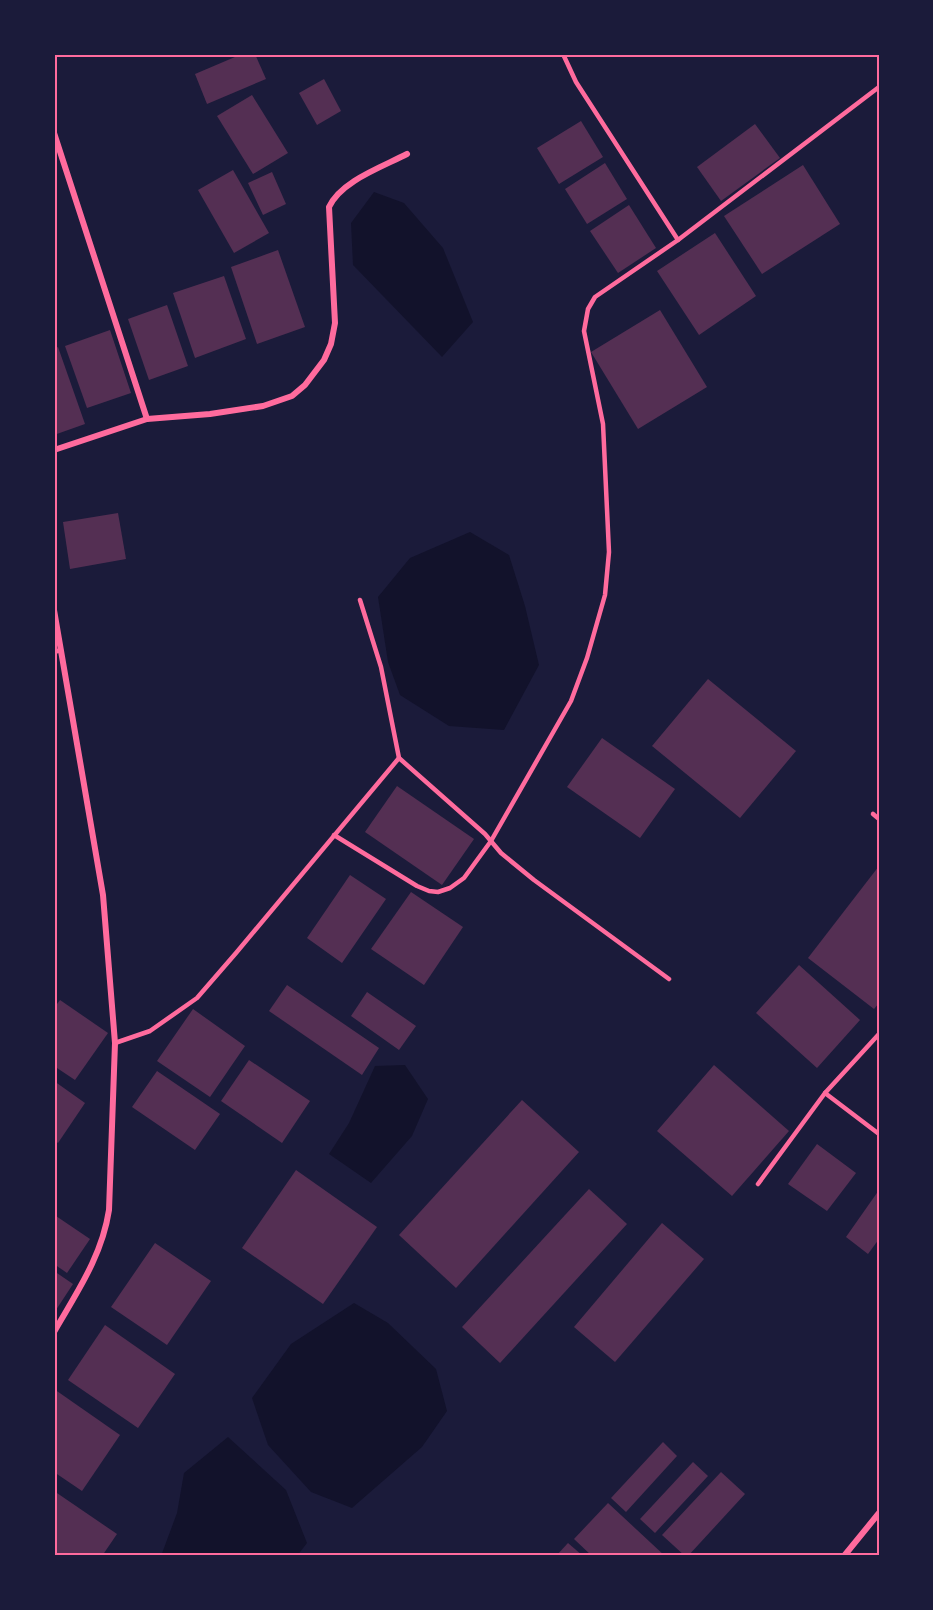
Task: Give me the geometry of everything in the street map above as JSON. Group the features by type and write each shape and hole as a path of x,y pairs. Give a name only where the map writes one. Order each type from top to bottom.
{"street":[{"path":"54,133 147,418"},
{"path":"54,450 147,418 210,414 263,406 292,396 324,360 331,344 335,323 329,207 334,196 345,186 407,154"},
{"path":"54,610 57,651 103,895 115,1043 109,1210 106,1232 99,1253 54,1332"},
{"path":"844,1556 879,1513"}],"lane":[{"path":"563,54 576,82 678,240"},
{"path":"334,835 417,886 438,892 450,888 464,878 491,841 571,701 587,658 605,595 609,552 603,424 584,331 588,309 595,297 678,240 879,87"},
{"path":"360,600 381,667 399,758 491,841 501,853 534,880 669,979"},
{"path":"115,1043 150,1031 196,998 399,758"},
{"path":"873,813 879,819"},
{"path":"758,1184 825,1093 879,1034"},
{"path":"825,1093 879,1134"}],"shaded area":[{"path":"374,192 404,203 443,248 473,322 442,357 353,265 351,223"},
{"path":"470,532 509,555 525,606 539,665 504,730 449,726 400,695 388,662 378,597 410,558"},
{"path":"405,1065 428,1099 412,1136 371,1183 329,1154 349,1123 375,1066"},
{"path":"354,1303 388,1323 436,1369 447,1411 422,1447 352,1508 311,1492 268,1445 252,1398 291,1344"},
{"path":"228,1437 286,1490 307,1543 297,1556 161,1556 177,1513 184,1473"}],"building":[{"path":"242,54 255,54 266,79 207,104 195,74"},
{"path":"324,79 341,111 317,125 299,93"},
{"path":"252,95 288,153 253,174 217,116"},
{"path":"581,121 603,157 559,184 537,148"},
{"path":"755,124 780,158 721,201 697,167"},
{"path":"605,163 627,199 587,224 565,189"},
{"path":"803,165 840,224 762,274 724,216"},
{"path":"233,170 269,233 234,253 198,190"},
{"path":"272,172 286,204 263,215 248,183"},
{"path":"629,205 656,248 618,273 590,231"},
{"path":"715,233 756,296 699,335 657,271"},
{"path":"278,250 305,327 257,344 231,267"},
{"path":"224,276 246,339 195,358 173,293"},
{"path":"167,305 188,366 149,380 128,319"},
{"path":"660,310 707,387 638,429 591,352"},
{"path":"110,330 131,393 87,408 65,346"},
{"path":"58,347 85,424 54,435 54,349"},
{"path":"118,513 126,559 70,569 63,522"},
{"path":"708,679 796,751 740,818 652,746"},
{"path":"602,738 675,789 640,838 567,787"},
{"path":"397,786 474,839 442,885 365,832"},
{"path":"879,866 879,1003 874,1009 808,958"},
{"path":"350,875 386,899 342,963 307,938"},
{"path":"411,892 463,927 424,985 371,949"},
{"path":"799,965 860,1020 817,1068 756,1013"},
{"path":"287,985 379,1048 362,1075 269,1011"},
{"path":"367,992 416,1026 399,1050 351,1016"},
{"path":"60,1000 108,1033 75,1080 54,1066 54,1008"},
{"path":"193,1009 245,1046 210,1097 157,1061"},
{"path":"249,1060 310,1101 282,1143 221,1101"},
{"path":"714,1065 789,1131 732,1196 657,1131"},
{"path":"157,1071 220,1114 195,1150 132,1107"},
{"path":"54,1081 85,1103 58,1143 54,1140"},
{"path":"522,1100 579,1152 456,1288 399,1235"},
{"path":"817,1144 856,1173 827,1211 788,1184"},
{"path":"296,1170 377,1227 323,1304 242,1248"},
{"path":"589,1189 627,1224 500,1363 462,1327"},
{"path":"879,1190 879,1239 868,1254 846,1237"},
{"path":"56,1216 90,1239 67,1273 54,1264 54,1219"},
{"path":"662,1223 704,1259 615,1362 574,1327"},
{"path":"155,1243 211,1281 167,1345 111,1307"},
{"path":"54,1271 73,1284 54,1313"},
{"path":"105,1325 175,1374 138,1428 68,1380"},
{"path":"54,1389 120,1435 82,1491 54,1472"},
{"path":"663,1442 677,1456 626,1512 611,1498"},
{"path":"693,1462 708,1476 655,1533 640,1519"},
{"path":"721,1472 745,1494 688,1556 685,1556 662,1535"},
{"path":"54,1491 117,1534 102,1556 54,1556"},
{"path":"608,1503 665,1556 592,1556 574,1539"},
{"path":"568,1543 583,1556 556,1556"}]}
